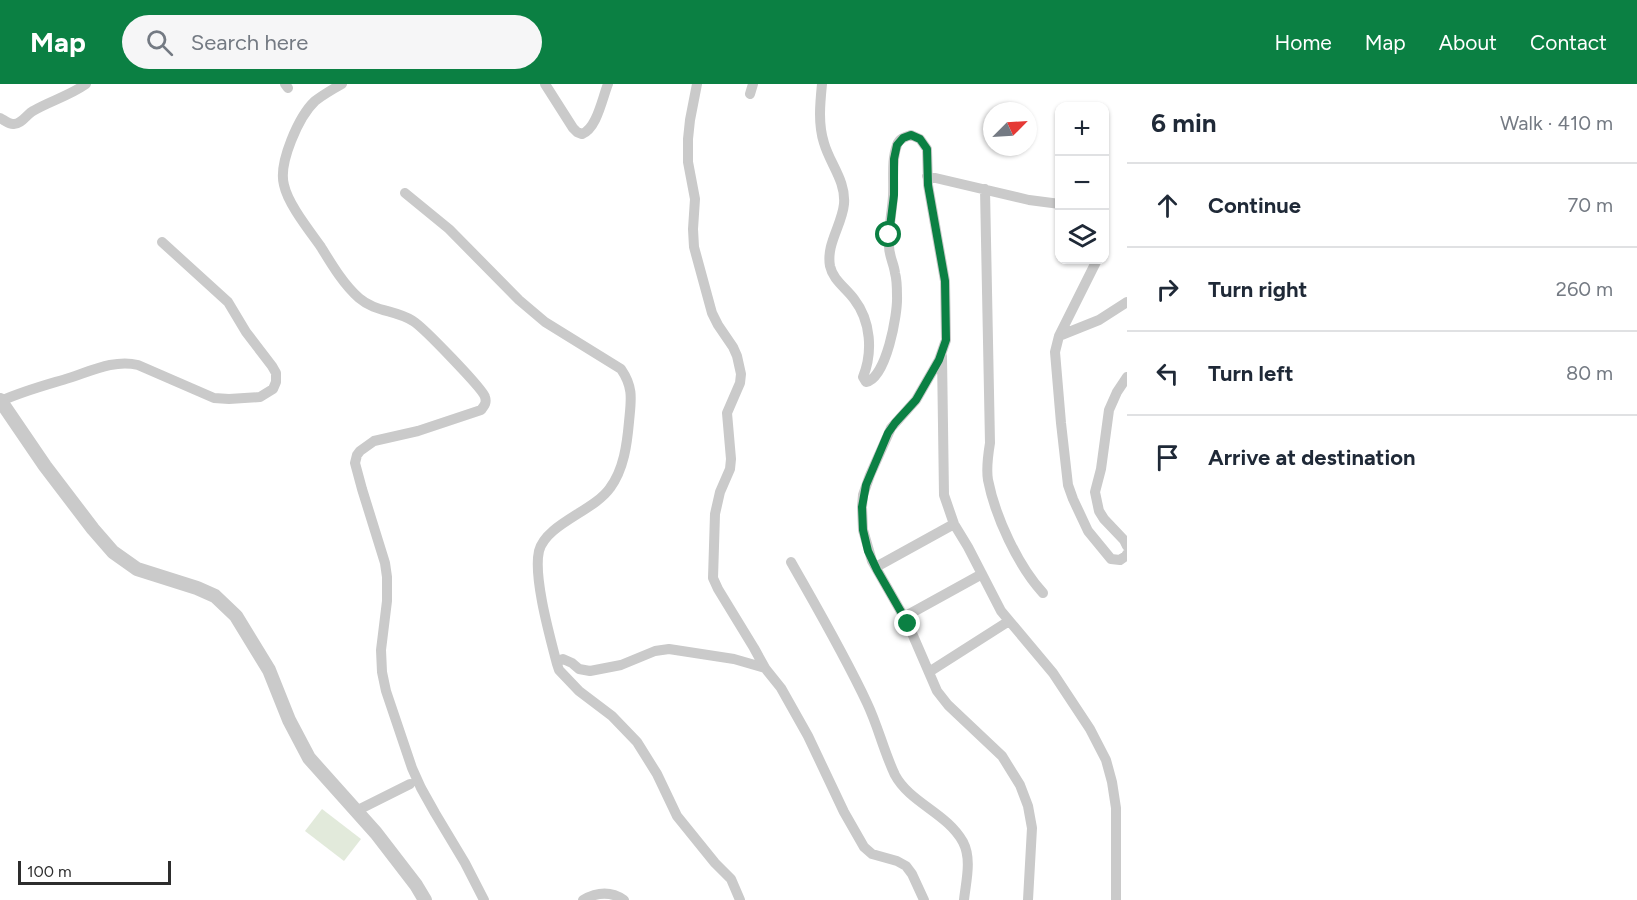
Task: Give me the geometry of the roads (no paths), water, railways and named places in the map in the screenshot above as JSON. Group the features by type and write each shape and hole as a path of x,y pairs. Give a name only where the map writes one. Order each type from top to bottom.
{"street":[{"path":"0,118 17,124 28,113 86,84"},
{"path":"342,84 316,101 298,126 283,172 286,191 300,217 357,296 374,308 396,313 422,328 473,381 486,400 481,410 418,431 374,441 360,451 355,463 385,563 387,577 387,601 381,650 386,691 421,788 465,863 483,900"},
{"path":"545,84 573,128 582,134 588,131 593,124 608,84"},
{"path":"697,84 688,139 688,162 695,199 694,247 712,313 737,356 741,374 740,383 727,413 731,459 730,469 720,492 715,514 712,573 718,589 808,735 844,813 864,847 872,854 906,866 924,900"},
{"path":"822,84 820,111 822,136 827,154 840,179 844,202 830,248 829,263 834,276 858,305 865,321 869,342 868,362 863,377 866,382 873,380 881,369 897,314 895,271 891,261 889,243 894,195 894,159 897,145 903,138 916,136 923,142 927,154 927,176 945,281 946,340 942,353 916,400 891,428 866,485 862,507 863,530 868,551 904,617 942,698 997,751 1020,785 1028,806 1032,828 1028,900"},
{"path":"927,176 1029,200 1055,203"},
{"path":"985,189 990,443 987,459 988,479 996,508 1020,562 1043,593"},
{"path":"405,193 449,229 519,300 545,322 621,369 628,380 632,392 628,435 621,468 610,489 590,506 557,527 542,543 538,553 539,582 559,670 579,691 612,716 637,742 657,774 677,816 715,863 732,879 740,900"},
{"path":"162,242 228,302 246,332 276,373 273,389 260,397 214,398 138,365 128,363 102,367 32,389 3,408 93,529 113,552 137,570 197,588 215,596 236,616 269,670 289,720 309,758 376,833 425,900"},
{"path":"1095,264 1059,336 1055,352 1065,462 1072,499 1088,531 1111,559 1119,560 1127,554"},
{"path":"1059,336 1099,320 1127,303"},
{"path":"942,353 944,495 954,524 1001,611 1053,673 1090,729 1106,760 1116,808 1116,900"},
{"path":"1127,377 1109,410 1101,469 1095,492 1099,511 1127,546"},
{"path":"876,567 954,524"},
{"path":"791,562 867,704 896,775 908,791 943,819 963,841 968,862 964,900"},
{"path":"904,617 982,574"},
{"path":"929,672 1009,621"},
{"path":"557,664 563,659 579,669 590,670 621,665 656,651 669,649 734,659 765,668"},
{"path":"356,811 410,784"},
{"path":"583,900 596,893 604,893 617,895 624,900"}]}
